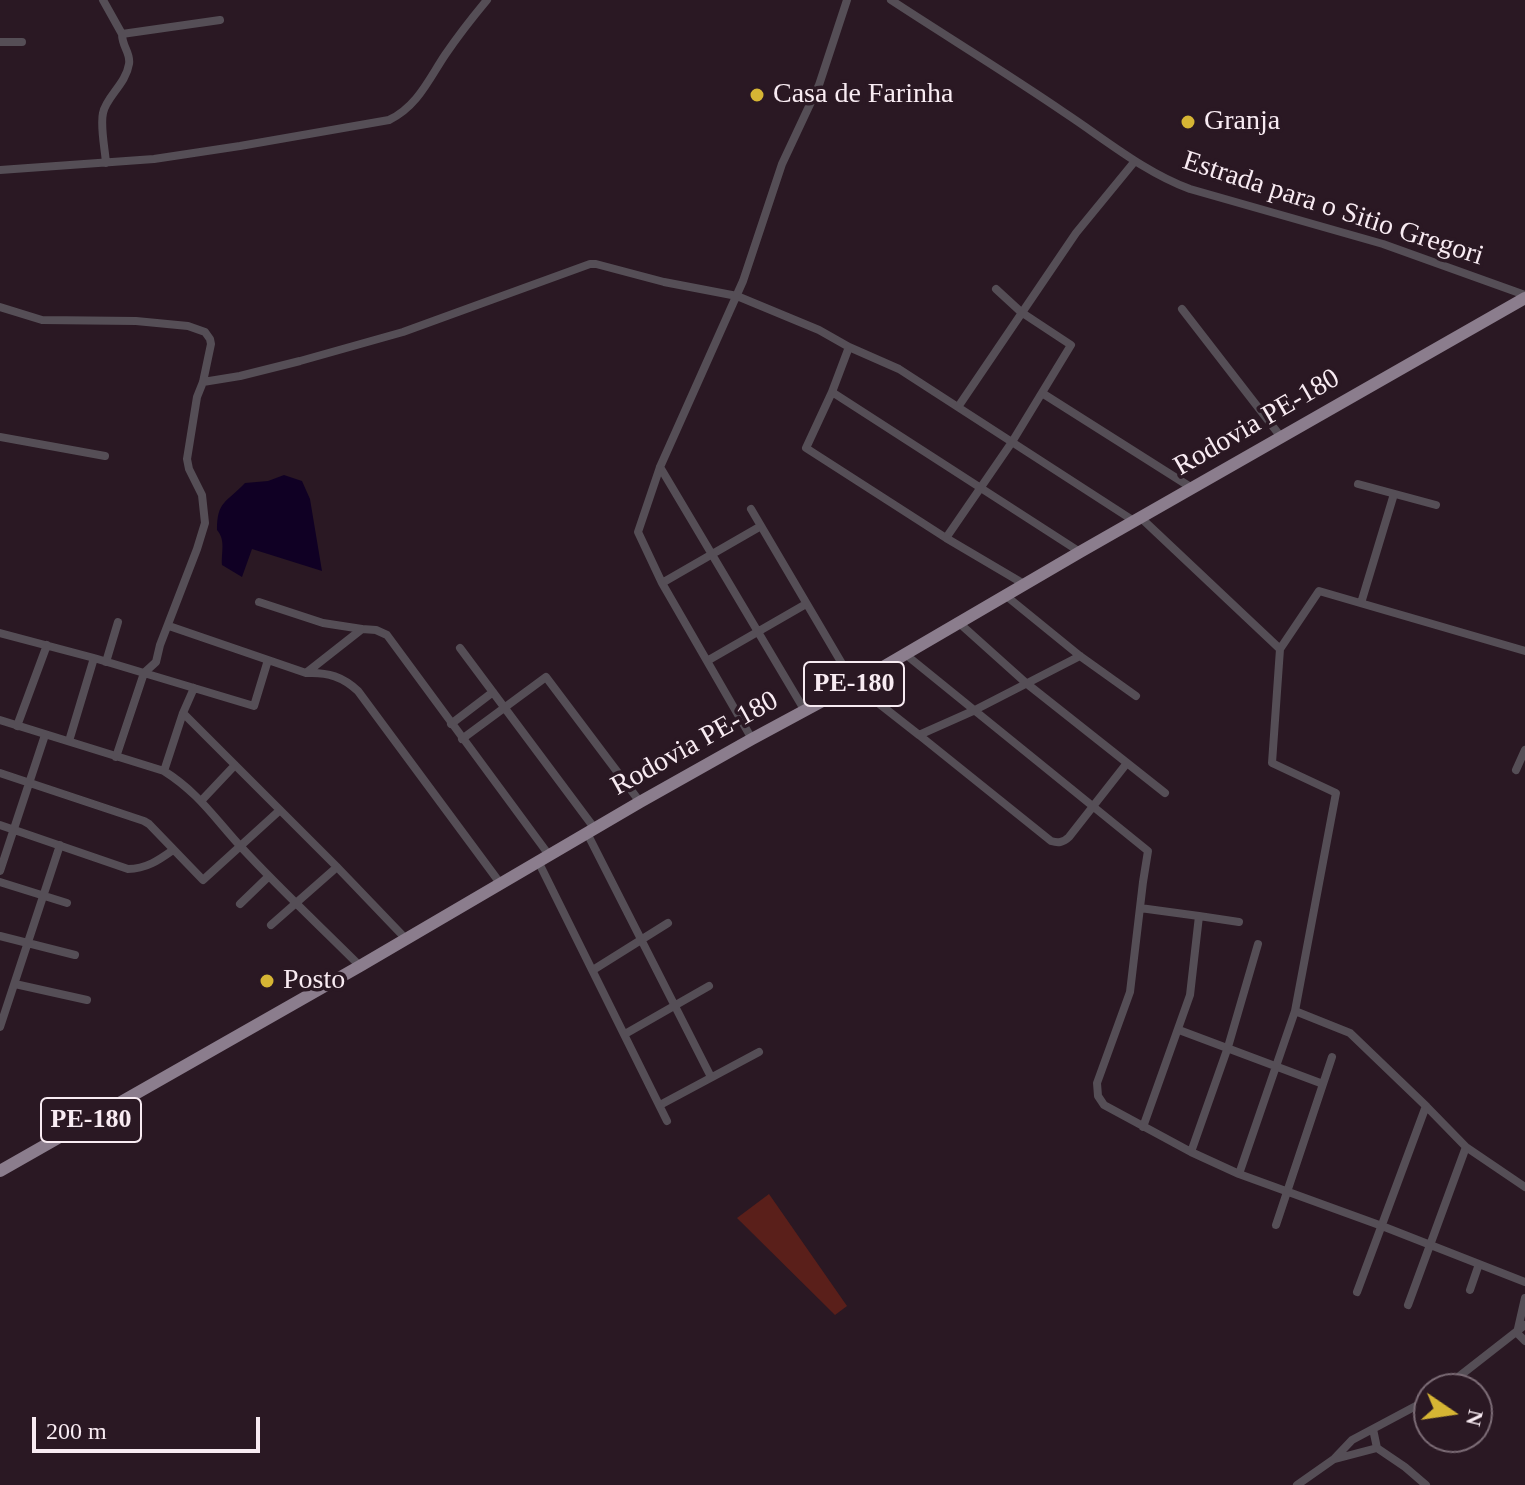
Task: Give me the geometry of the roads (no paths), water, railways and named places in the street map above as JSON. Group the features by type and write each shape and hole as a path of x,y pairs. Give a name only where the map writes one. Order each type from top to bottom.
{"main road":[{"name":"Rodovia PE-180","path":"0,1171 640,802 854,684 1525,296"}],"street":[{"path":"103,0 122,34 130,61 119,88 103,114 106,163"},
{"path":"0,170 154,159 389,120 411,105 487,0"},
{"path":"752,739 662,583 638,532 660,467 737,296 782,164 819,85 847,0"},
{"name":"Estrada para o Sitio Gregori","path":"891,0 1164,179 1383,244 1525,296"},
{"path":"122,34 220,20"},
{"path":"0,42 22,42"},
{"path":"958,407 1076,233 1135,161"},
{"path":"203,382 240,376 403,332 590,264 698,290 737,296 819,330 899,369 1137,519 1280,649"},
{"path":"946,538 1012,442 1071,345 1021,312 996,289"},
{"path":"0,307 42,320 177,324 202,330 210,339 187,459 202,495 205,523 156,662 144,673 116,757"},
{"path":"1182,309 1281,437"},
{"path":"849,347 806,448 1024,584"},
{"path":"832,392 1080,552"},
{"path":"1042,393 1192,488"},
{"path":"0,437 105,456"},
{"path":"660,467 805,711"},
{"path":"1358,484 1436,505"},
{"path":"1361,603 1394,494"},
{"path":"751,509 854,684 1051,841 1065,841 1127,763"},
{"path":"662,583 761,526"},
{"path":"1239,1174 1295,1011 1336,793 1272,763 1280,649 1319,591 1525,651"},
{"path":"1005,595 1080,656 1136,696"},
{"path":"259,602 323,623 376,630 390,639 544,858 593,970 667,1121"},
{"path":"707,661 806,604"},
{"path":"106,662 118,622"},
{"path":"958,622 1026,683 1165,793"},
{"path":"169,626 306,673 346,680 358,691 500,883"},
{"path":"306,673 362,629"},
{"path":"0,633 254,706 268,660"},
{"path":"17,726 47,645"},
{"path":"460,648 591,831 640,939 711,1077"},
{"path":"905,654 1148,851 1130,992 1098,1078 1098,1096 1104,1105 1239,1174 1525,1282"},
{"path":"919,735 1080,656"},
{"path":"69,741 94,658"},
{"path":"462,739 546,677 640,802"},
{"path":"164,771 194,688"},
{"path":"451,724 493,692"},
{"path":"183,713 406,939"},
{"path":"0,720 164,771 181,782 202,800 269,876 360,966"},
{"path":"0,871 45,735"},
{"path":"1516,770 1525,750"},
{"path":"202,800 235,765"},
{"path":"0,773 140,819 149,824 203,880 280,810"},
{"path":"0,825 128,869 149,865 173,850"},
{"path":"0,1027 60,845"},
{"path":"271,925 337,867"},
{"path":"240,904 269,876"},
{"path":"0,882 67,903"},
{"path":"1140,908 1239,922"},
{"path":"1143,1127 1190,995 1199,916"},
{"path":"593,970 668,923"},
{"path":"0,936 75,955"},
{"path":"1191,1152 1228,1047 1258,944"},
{"path":"15,984 87,1000"},
{"path":"625,1034 709,986"},
{"path":"1295,1011 1350,1033 1466,1147 1525,1187"},
{"path":"1179,1030 1323,1084"},
{"path":"660,1105 759,1052"},
{"path":"1276,1225 1332,1057"},
{"path":"1357,1292 1426,1106"},
{"path":"1408,1305 1466,1147"},
{"path":"1470,1290 1479,1264"},
{"path":"1517,1333 1525,1298"},
{"path":"1464,1373 1525,1325"},
{"path":"1517,1333 1525,1341"},
{"path":"1297,1485 1334,1459 1352,1440 1413,1408"},
{"path":"1373,1429 1377,1448 1426,1485"},
{"path":"1334,1459 1377,1448"}],"place":[{"name":"Casa de Farinha","path":"757,95"},
{"name":"Granja","path":"1188,122"},
{"name":"Posto","path":"267,981"}]}
